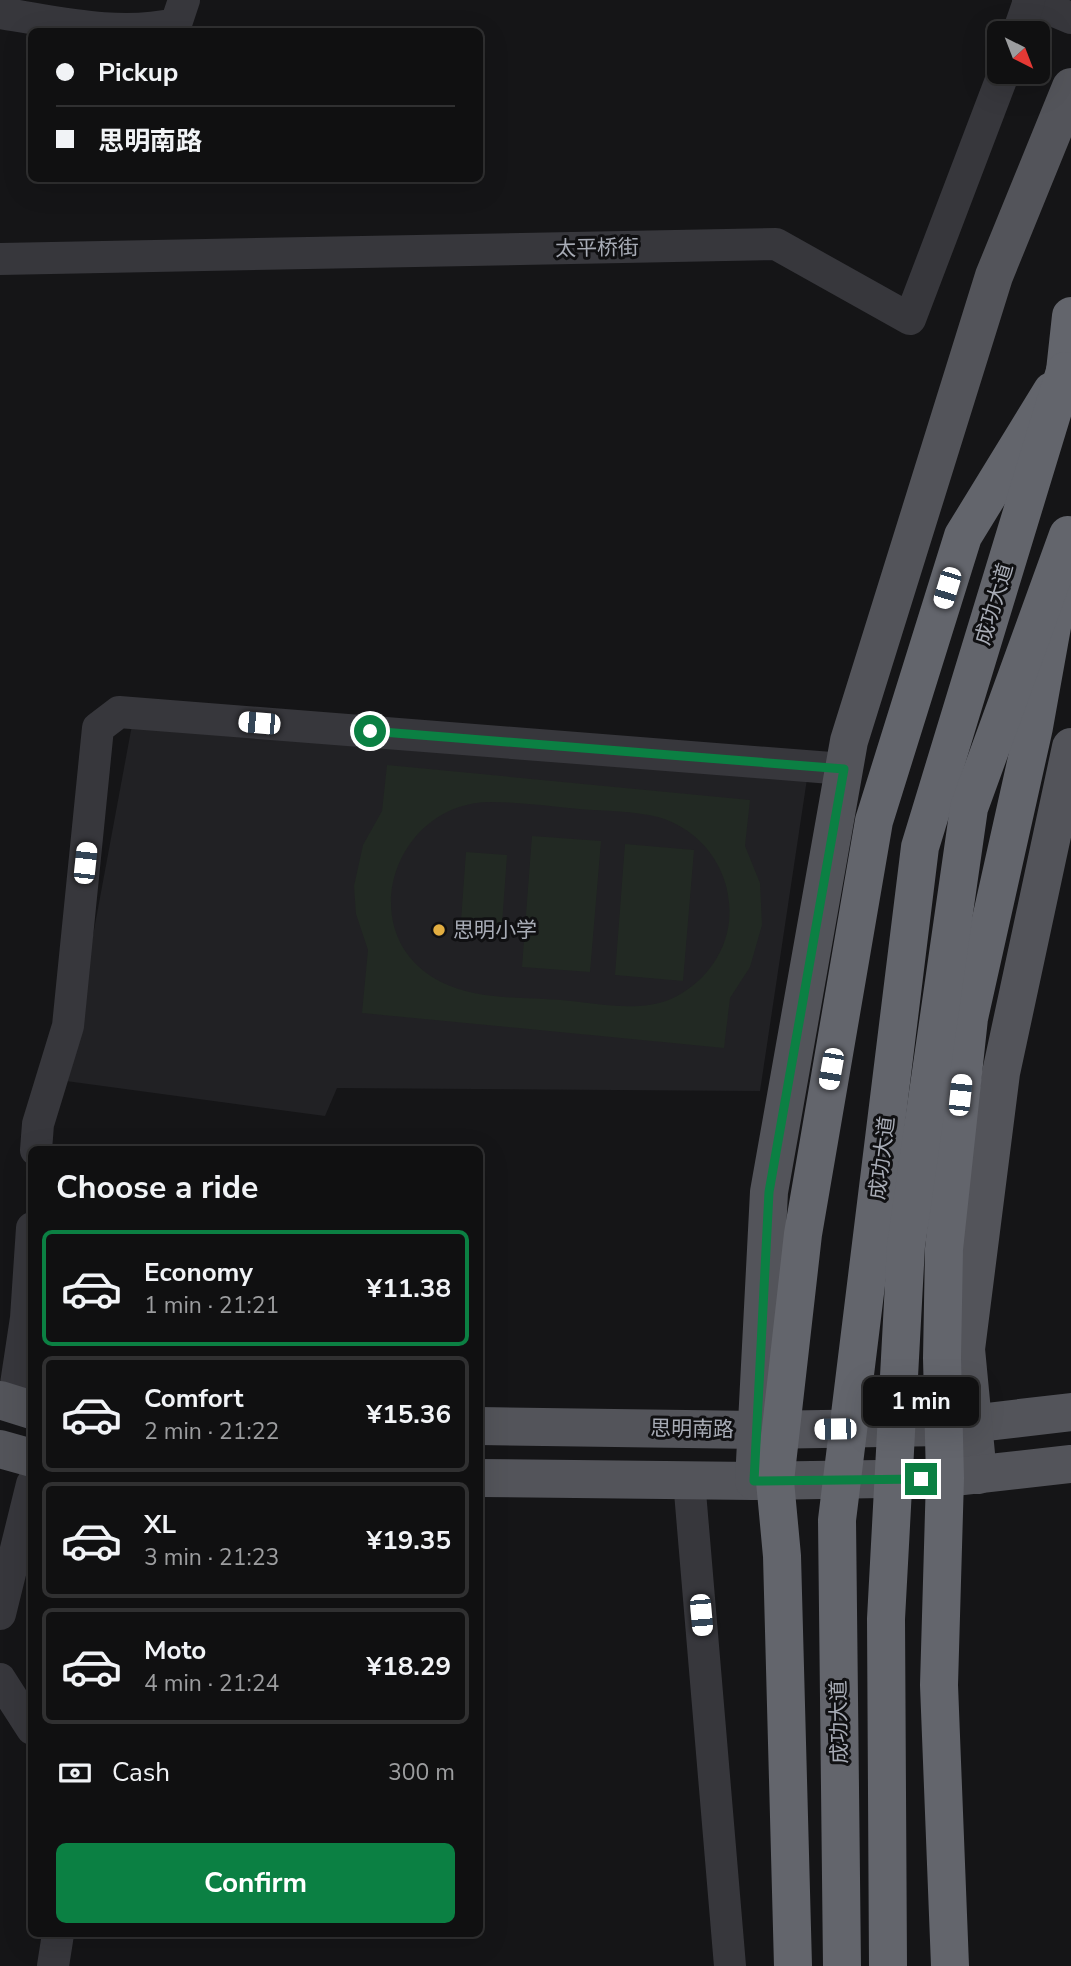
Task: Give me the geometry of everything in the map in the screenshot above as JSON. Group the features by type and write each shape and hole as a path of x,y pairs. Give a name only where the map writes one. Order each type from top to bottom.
{"highway":[{"path":"793,1966 782,1556 764,1481 769,1429 874,821 964,536 1068,364 1071,316"},
{"name":"成功大道","path":"842,1966 837,1520 920,847 1068,364"},
{"path":"950,1966 939,1685 962,1477 944,1249 969,1018 1034,727 1070,530"},
{"name":"成功大道","path":"888,1966 886,1619 906,1246 969,808 1070,530"}],"main road":[{"path":"769,1429 769,1192 853,728 994,276 1071,87"},
{"path":"958,1425 1001,1073 1071,747"},
{"name":"思明南路","path":"483,1426 769,1429 958,1425 1071,1412"},
{"path":"0,1449 28,1457"},
{"path":"483,1478 764,1481 962,1477 1071,1464"}],"street":[{"path":"157,28 176,24 184,0"},
{"path":"1022,21 1028,0 1071,18"},
{"path":"0,13 95,28"},
{"name":"太平桥街","path":"0,259 776,244 910,319 999,84"},
{"path":"36,1146 38,1124 68,1026 98,728 119,712 844,769"},
{"path":"15,1405 28,1288"},
{"path":"690,1480 730,1966"},
{"path":"0,1614 28,1500"},
{"path":"0,1679 28,1723"},
{"path":"53,1966 58,1937"}],"shaded area":[{"name":"思明小学","path":"132,725 807,779 760,1091 337,1088 325,1116 66,1081"},
{"path":"387,765 750,800 745,846 760,883 762,925 750,967 730,998 724,1048 362,1013 368,950 356,914 354,886 363,845 382,811","holes":["489,802 629,812 658,817 689,832 713,856 721,871 729,904 727,934 710,968 693,986 671,999 630,1006 500,997 469,992 441,982 413,961 397,935 391,905 395,876 407,848 428,824 455,808"]},
{"path":"532,836 601,841 590,972 522,967"},
{"path":"625,844 694,850 683,981 615,975"},
{"path":"466,852 507,855 501,938 460,935"}],"place":[{"name":"思明小学","path":"439,930"}],"route":[{"path":"370,731 844,769 769,1192 754,1481 921,1479"}]}
